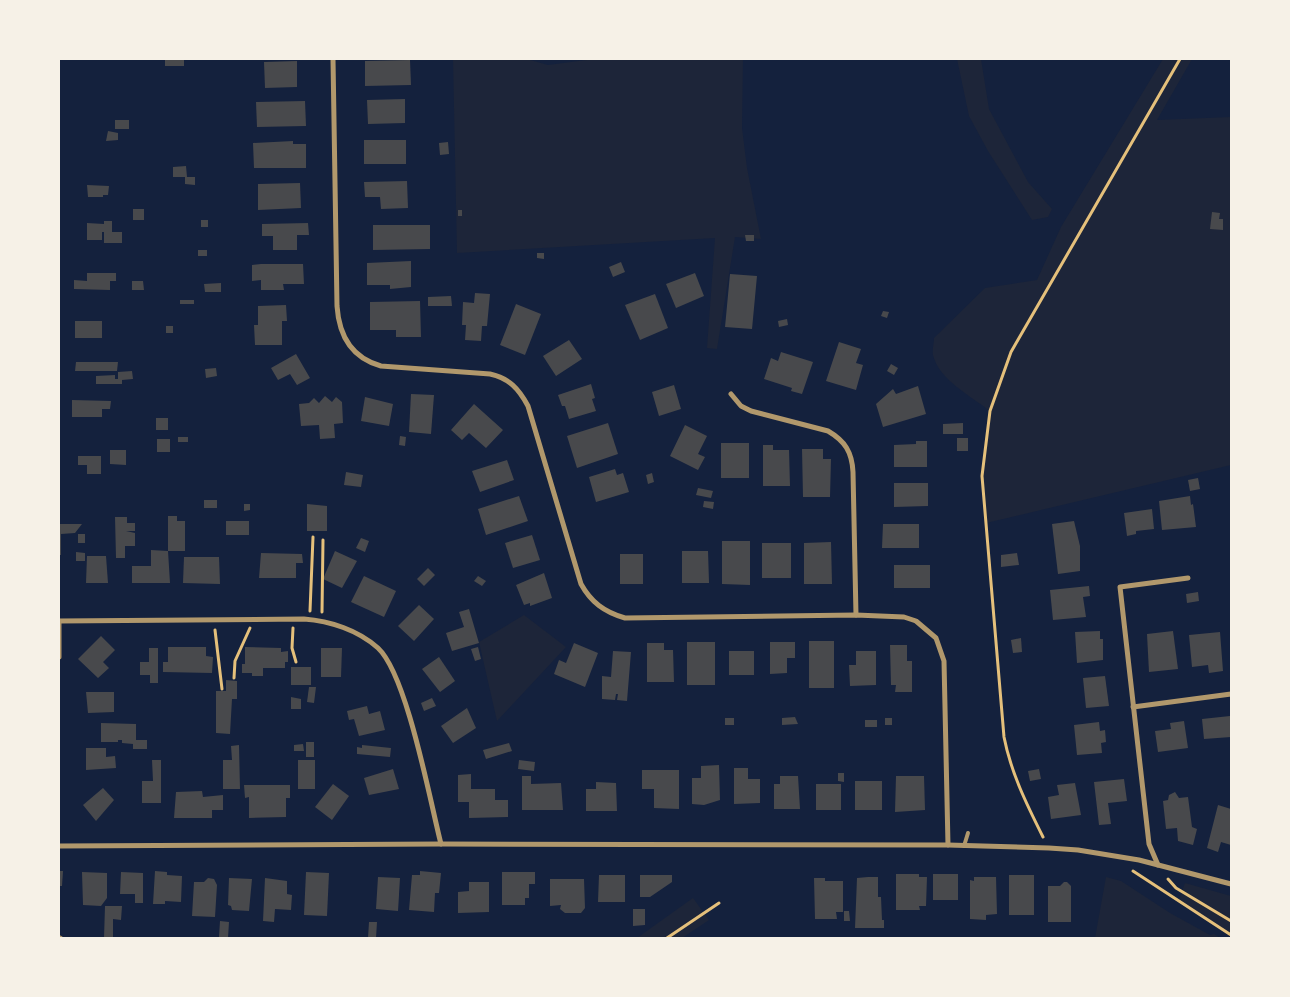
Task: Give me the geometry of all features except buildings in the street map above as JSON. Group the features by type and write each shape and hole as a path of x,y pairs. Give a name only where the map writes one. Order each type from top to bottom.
{"street":[{"path":"333,59 338,319 346,341 356,354 367,363 381,366 500,376 517,388 528,406 581,584 594,602 612,614 625,618 856,615 904,617 916,621 936,638 942,650 945,681 948,846"},
{"path":"731,394 741,406 751,412 828,430 839,437 848,448 853,459 856,615"},
{"path":"1158,865 1149,844 1120,587 1188,578"},
{"path":"59,657 59,621 293,618 330,622 352,632 378,648 395,674 408,711 441,844"},
{"path":"1133,707 1231,694"},
{"path":"59,846 441,844 1049,848 1078,850 1158,865 1231,884"}],"lane":[{"path":"964,846 968,833"}],"path":[{"path":"1049,848 1017,783 1008,758 1004,737 982,476 990,411 1011,352 1180,59"},
{"path":"310,619 313,537"},
{"path":"322,540 322,621"},
{"path":"293,618 292,640 296,662"},
{"path":"215,619 216,654 222,689"},
{"path":"234,678 235,661 250,632 252,619"},
{"path":"1158,865 1176,888 1231,921"},
{"path":"1130,869 1231,935"},
{"path":"667,938 719,903"}],"shaded area":[{"path":"453,59 527,59 548,65 594,59 743,59 742,128 747,168 761,239 735,237 717,349 707,348 715,238 457,253"},
{"path":"957,59 981,59 989,109 1028,182 1052,209 1048,217 1032,220 988,151 969,116"},
{"path":"1163,59 1192,59 1157,120 1231,117 1231,465 986,523 982,476 990,411 957,387 942,372 936,364 933,355 934,338 985,288 1037,280 1061,227"},
{"path":"524,615 566,647 497,721 479,642"},
{"path":"1106,877 1121,881 1170,913 1210,935 1214,934 1220,938 1095,938"},
{"path":"1185,883 1231,896 1231,935 1179,900"},
{"path":"693,898 709,920 682,938 637,938"}]}
